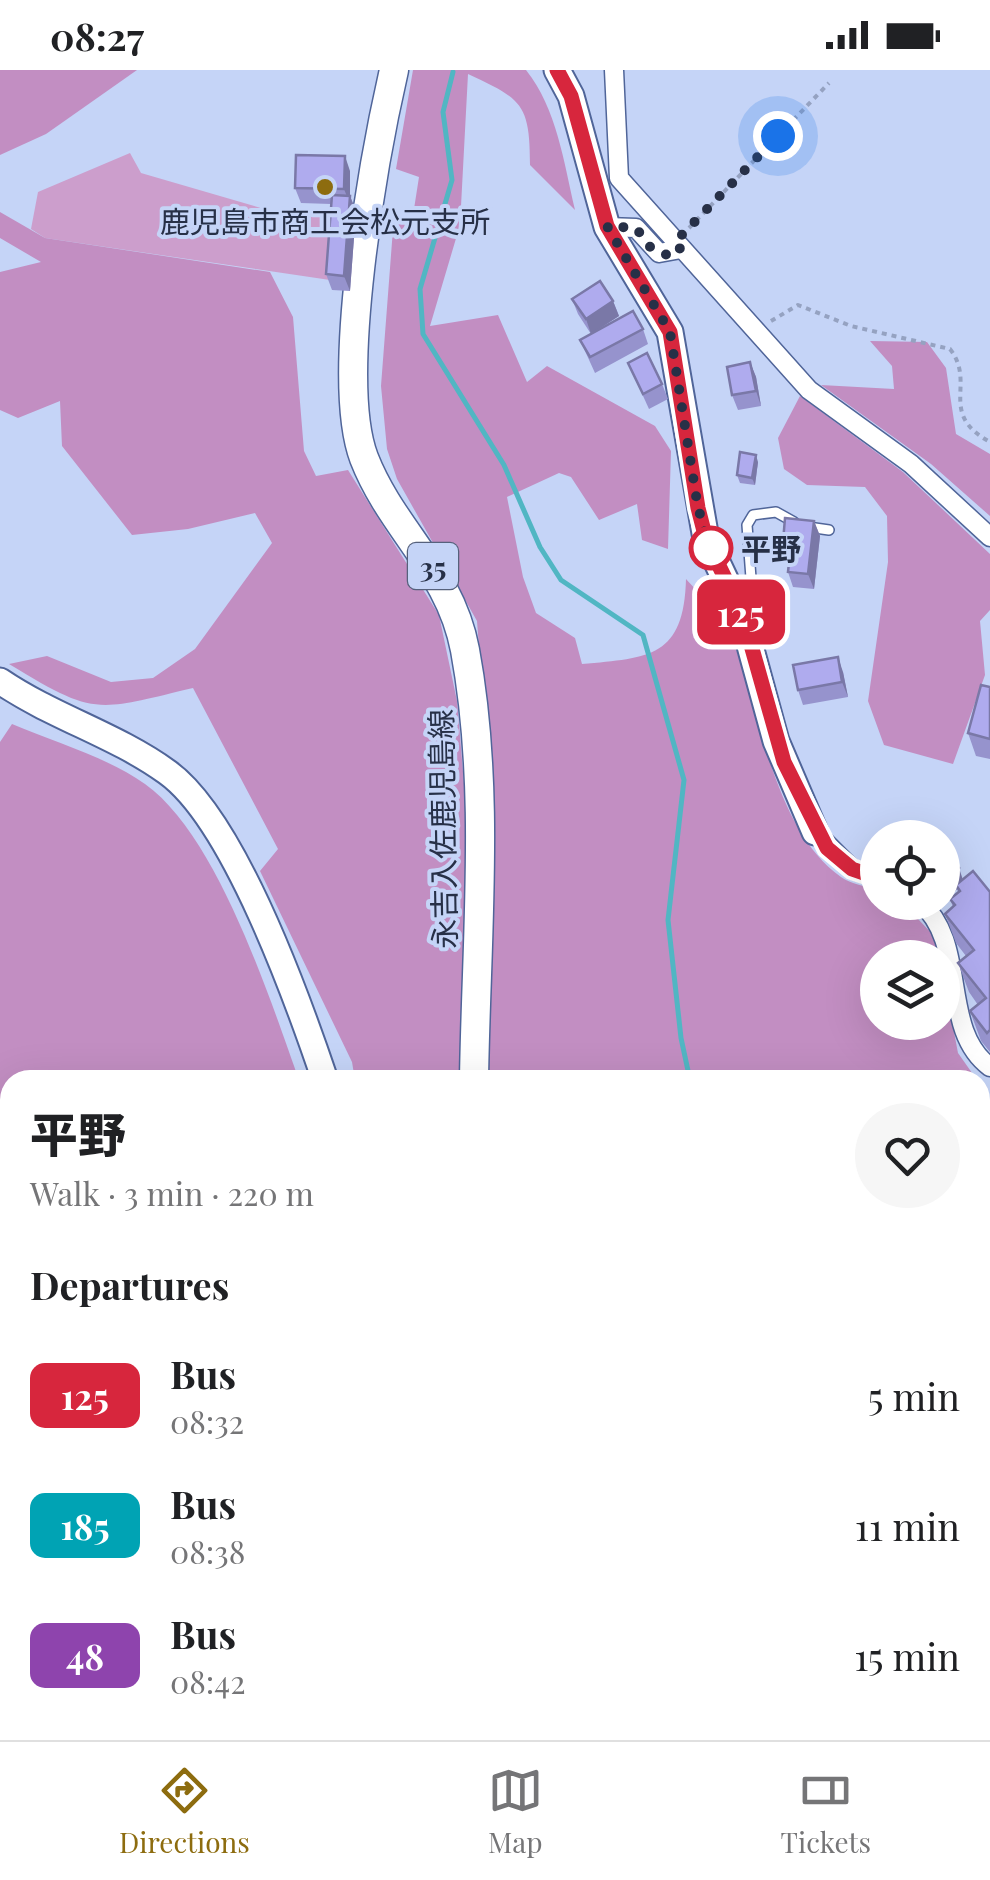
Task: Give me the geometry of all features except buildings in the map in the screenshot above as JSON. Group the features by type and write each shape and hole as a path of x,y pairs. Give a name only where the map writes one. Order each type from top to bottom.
{"main road":[{"name":"永吉入佐鹿児島線","path":"394,70 379,134 350,380 362,454 381,497 438,573 467,661 478,727 474,1070"}],"street":[{"path":"557,70 571,96 607,226 670,332 706,539 732,590 776,741 815,832 852,869 860,872"},
{"path":"614,70 619,178 809,390 911,464 990,536"},
{"path":"607,226 636,228 651,248 667,255 678,246"},
{"path":"0,681 56,715 136,752 170,774 202,807 237,868 321,1070"},
{"path":"934,920 942,930 971,1048 990,1067"}],"lane":[{"path":"732,590 751,578 747,525 752,514 776,512 800,526 829,530"}],"path":[{"path":"678,246 829,83"},
{"path":"761,332 780,312 798,305 851,326 942,345 958,364 961,418 972,432 990,442"}],"shaded area":[{"path":"0,70 137,70 46,134 0,155"},
{"path":"413,70 526,70 552,119 575,210 530,165 528,129 519,106 500,90 468,74 460,225 430,326 498,315 527,382 547,366 655,426 671,451 668,549 642,540 637,504 599,520 571,477 559,473 507,497 523,577 536,613 575,638 582,664 627,659 644,655 670,639 684,605 686,579 722,618 730,633 770,764 798,828 817,855 841,877 860,885 860,920 919,920 935,937 936,940 860,940 860,1040 956,1040 958,1053 970,1070 488,1070 488,764 477,621 397,479 387,449 381,386 393,229 414,209 419,177 396,169"},
{"path":"130,153 141,173 292,217 335,211 330,280 45,238 31,229 38,192"},
{"path":"0,212 45,238 270,272 293,317 304,451 316,476 348,470 439,615 457,701 469,842 463,1070 353,1070 260,871 278,849 193,688 136,701 97,704 61,693 9,664 47,656 111,682 153,678 195,649 272,543 255,513 188,529 132,535 62,446 60,401 18,418 0,410 0,272 41,262 0,238"},
{"path":"870,341 927,342 946,368 956,434 990,454 990,516 931,464 821,385 894,389 892,366"},
{"path":"800,396 903,472 990,554 990,610 980,621 985,675 953,764 884,745 868,701 888,562 887,516 865,487 807,485 784,469 778,438"},
{"path":"12,724 114,766 145,784 171,808 195,840 238,920 295,1070 0,1070 0,742"}],"waterway":[{"path":"453,72 443,112 452,180 420,289 423,334 504,465 540,547 561,580 643,635 684,780 668,920 688,1070"}],"bus line":[{"name":"125","path":"557,70 571,96 607,226 670,332 706,539 742,613 776,741 815,832 827,848 860,872"}],"place":[{"name":"鹿児島市商工会松元支所","path":"325,187"},
{"name":"平野","path":"711,548"}],"route":[{"path":"711,548 698,508 670,332 607,226 636,228 651,248 667,255 681,250 675,242 778,136"}]}
